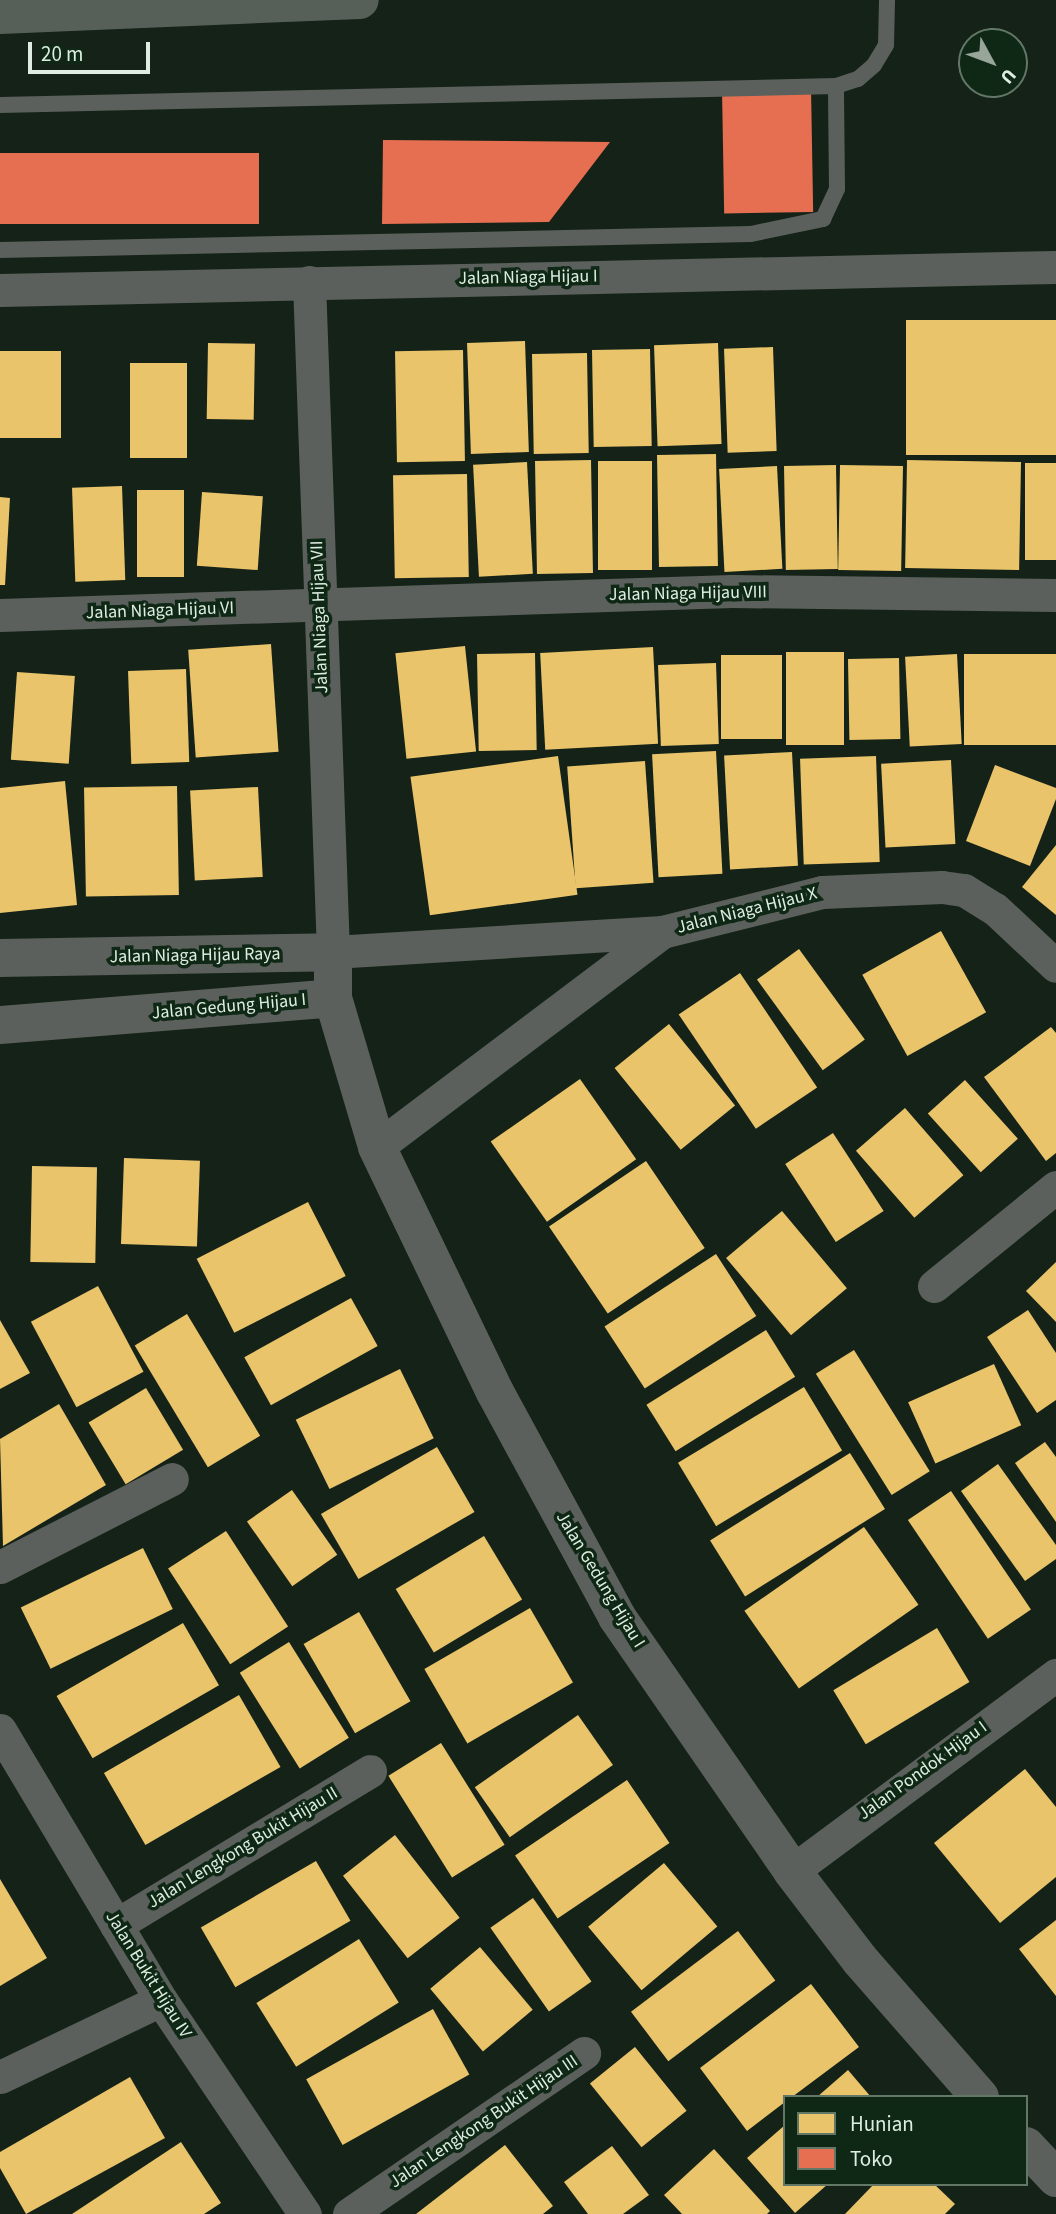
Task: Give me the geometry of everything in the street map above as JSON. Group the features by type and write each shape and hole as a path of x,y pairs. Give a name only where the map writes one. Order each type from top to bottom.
{"highway":[{"path":"0,15 360,0"}],"street":[{"name":"Jalan Niaga Hijau I","path":"0,290 1056,267"},
{"name":"Jalan Niaga Hijau VII","path":"309,282 333,952"},
{"name":"Jalan Niaga Hijau VIII","path":"320,605 732,591 1056,595"},
{"name":"Jalan Niaga Hijau VI","path":"0,615 320,605"},
{"name":"Jalan Niaga Hijau X","path":"389,947 662,932 822,892 942,887 964,890 995,909 1056,966"},
{"name":"Jalan Niaga Hijau X","path":"377,1147 662,932"},
{"name":"Jalan Niaga Hijau Raya","path":"0,958 333,952 389,947"},
{"name":"Jalan Gedung Hijau I","path":"333,952 333,998 377,1147 495,1392 617,1617 792,1871 860,1960 978,2095"},
{"name":"Jalan Gedung Hijau I","path":"0,1026 333,998"},
{"path":"934,1286 1056,1187"},
{"path":"0,1567 172,1479"},
{"name":"Jalan Pondok Hijau I","path":"792,1871 1056,1675"},
{"name":"Jalan Bukit Hijau IV","path":"0,1730 161,2000 305,2214"},
{"name":"Jalan Lengkong Bukit Hijau II","path":"116,1925 370,1772"},
{"path":"0,2077 161,2000"},
{"name":"Jalan Lengkong Bukit Hijau III","path":"349,2214 584,2053"},
{"path":"1028,2148 1056,2178"}],"lane":[{"path":"0,105 836,86 858,79 874,65 886,45 887,0"},
{"path":"0,250 751,234 823,219 837,189 836,86"}],"building: Hunian":[{"path":"906,320 1056,320 1056,455 906,455"},
{"path":"525,341 529,452 471,454 467,343"},
{"path":"208,343 255,344 254,420 207,419"},
{"path":"718,343 722,444 658,446 654,345"},
{"path":"773,347 777,451 728,453 724,349"},
{"path":"650,349 652,446 594,447 592,350"},
{"path":"463,350 465,461 397,462 395,351"},
{"path":"0,351 61,351 61,438 0,438"},
{"path":"587,353 589,453 534,454 532,354"},
{"path":"130,363 187,363 187,458 130,458"},
{"path":"716,454 718,566 659,567 657,455"},
{"path":"591,460 593,573 537,574 535,461"},
{"path":"907,460 1021,462 1019,570 905,568"},
{"path":"598,461 652,461 652,570 598,570"},
{"path":"527,462 533,574 479,577 473,465"},
{"path":"1025,463 1056,463 1056,560 1025,560"},
{"path":"836,465 838,569 786,570 784,466"},
{"path":"840,465 903,466 901,571 838,570"},
{"path":"777,466 782,569 724,572 719,469"},
{"path":"467,474 469,577 395,578 393,475"},
{"path":"122,486 125,580 75,582 72,488"},
{"path":"137,490 184,490 184,577 137,577"},
{"path":"202,492 263,496 258,570 197,566"},
{"path":"0,497 10,498 5,585 0,585"},
{"path":"271,644 279,752 196,758 188,650"},
{"path":"465,646 476,751 406,759 395,653"},
{"path":"653,647 658,744 545,750 540,653"},
{"path":"786,652 844,652 844,745 786,745"},
{"path":"535,653 537,750 479,751 477,654"},
{"path":"957,654 962,744 910,747 905,657"},
{"path":"964,654 1056,654 1056,745 964,745"},
{"path":"721,655 782,655 782,739 721,739"},
{"path":"899,658 900,739 849,740 848,659"},
{"path":"716,663 719,744 661,746 658,665"},
{"path":"186,669 189,762 131,764 128,671"},
{"path":"17,672 75,676 69,764 11,760"},
{"path":"716,751 722,874 659,877 652,754"},
{"path":"792,752 798,866 730,869 724,756"},
{"path":"558,756 577,895 430,915 410,777"},
{"path":"876,756 880,862 804,865 800,759"},
{"path":"951,760 955,844 885,848 881,764"},
{"path":"645,761 654,883 576,888 567,766"},
{"path":"995,765 1056,788 1056,799 1030,866 966,841"},
{"path":"65,781 77,905 0,913 0,788"},
{"path":"177,786 179,895 86,897 84,788"},
{"path":"258,787 263,877 195,880 190,791"},
{"path":"1056,845 1056,915 1022,887"},
{"path":"941,931 986,1012 907,1056 862,975"},
{"path":"799,949 865,1040 823,1070 757,980"},
{"path":"740,973 817,1087 756,1129 679,1014"},
{"path":"669,1024 735,1106 681,1150 615,1068"},
{"path":"1051,1027 1056,1033 1056,1153 1046,1161 984,1077"},
{"path":"580,1079 636,1159 547,1222 491,1142"},
{"path":"965,1080 1018,1139 981,1172 928,1113"},
{"path":"905,1108 963,1175 914,1218 856,1151"},
{"path":"833,1133 884,1211 836,1242 785,1164"},
{"path":"124,1158 200,1161 197,1247 121,1244"},
{"path":"646,1161 705,1248 608,1313 549,1226"},
{"path":"32,1166 97,1167 95,1263 30,1262"},
{"path":"308,1202 346,1276 234,1333 197,1259"},
{"path":"782,1211 847,1288 791,1335 726,1258"},
{"path":"716,1254 756,1316 645,1388 604,1326"},
{"path":"1056,1262 1056,1322 1026,1291"},
{"path":"98,1286 144,1372 76,1407 31,1322"},
{"path":"351,1298 378,1346 271,1405 244,1357"},
{"path":"1028,1310 1056,1353 1056,1400 1037,1413 987,1337"},
{"path":"187,1314 260,1436 208,1467 135,1345"},
{"path":"0,1320 30,1373 0,1389"},
{"path":"766,1330 795,1377 676,1451 646,1405"},
{"path":"854,1350 930,1471 892,1495 816,1374"},
{"path":"994,1364 1021,1425 935,1463 908,1402"},
{"path":"400,1369 434,1438 329,1489 296,1420"},
{"path":"804,1387 842,1450 716,1526 678,1463"},
{"path":"146,1388 183,1450 126,1484 89,1423"},
{"path":"59,1404 106,1485 3,1546 0,1439"},
{"path":"1045,1442 1056,1457 1056,1522 1015,1463"},
{"path":"437,1447 474,1512 358,1579 321,1514"},
{"path":"850,1453 885,1509 745,1596 710,1540"},
{"path":"998,1464 1056,1545 1056,1559 1025,1581 961,1491"},
{"path":"292,1490 337,1555 292,1586 247,1522"},
{"path":"951,1491 1031,1610 988,1639 908,1520"},
{"path":"864,1527 918,1605 799,1689 744,1611"},
{"path":"226,1531 288,1627 230,1664 168,1569"},
{"path":"484,1536 522,1599 434,1652 396,1589"},
{"path":"143,1548 173,1609 51,1669 21,1608"},
{"path":"530,1608 573,1682 467,1743 424,1669"},
{"path":"359,1612 410,1701 355,1733 304,1644"},
{"path":"183,1623 219,1685 93,1758 57,1696"},
{"path":"937,1628 969,1682 866,1744 833,1690"},
{"path":"289,1642 349,1738 300,1769 240,1673"},
{"path":"239,1695 280,1767 145,1845 104,1773"},
{"path":"578,1715 613,1765 510,1837 475,1787"},
{"path":"441,1743 505,1845 452,1878 388,1776"},
{"path":"1025,1769 1056,1807 1056,1877 1000,1923 934,1843"},
{"path":"627,1780 669,1843 558,1918 515,1855"},
{"path":"395,1835 460,1918 408,1958 343,1876"},
{"path":"316,1861 350,1921 235,1987 201,1928"},
{"path":"664,1863 717,1927 642,1990 588,1927"},
{"path":"0,1879 47,1958 0,1986"},
{"path":"533,1898 592,1982 549,2011 490,1928"},
{"path":"1056,1920 1056,1996 1019,1949"},
{"path":"738,1931 775,1981 668,2061 631,2012"},
{"path":"359,1939 399,2003 296,2067 256,2003"},
{"path":"480,1947 533,2010 483,2052 430,1989"},
{"path":"811,1984 859,2047 795,2095 783,2095 783,2104 747,2131 700,2068"},
{"path":"433,2009 469,2075 343,2145 306,2079"},
{"path":"635,2047 687,2111 642,2147 590,2084"},
{"path":"848,2070 869,2095 819,2095"},
{"path":"130,2077 165,2138 26,2214 0,2168 0,2152"},
{"path":"783,2127 783,2186 826,2186 795,2213 747,2158"},
{"path":"181,2142 221,2203 204,2214 72,2214"},
{"path":"505,2145 553,2206 543,2214 416,2214"},
{"path":"612,2146 649,2195 623,2214 588,2214 564,2182"},
{"path":"714,2149 770,2211 767,2214 682,2214 664,2195"},
{"path":"872,2186 936,2186 955,2204 945,2214 845,2214"}],"building: Toko":[{"path":"811,88 813,212 724,214 722,90"},
{"path":"383,140 610,142 549,222 382,224"},
{"path":"0,153 259,153 259,224 0,224"}]}
